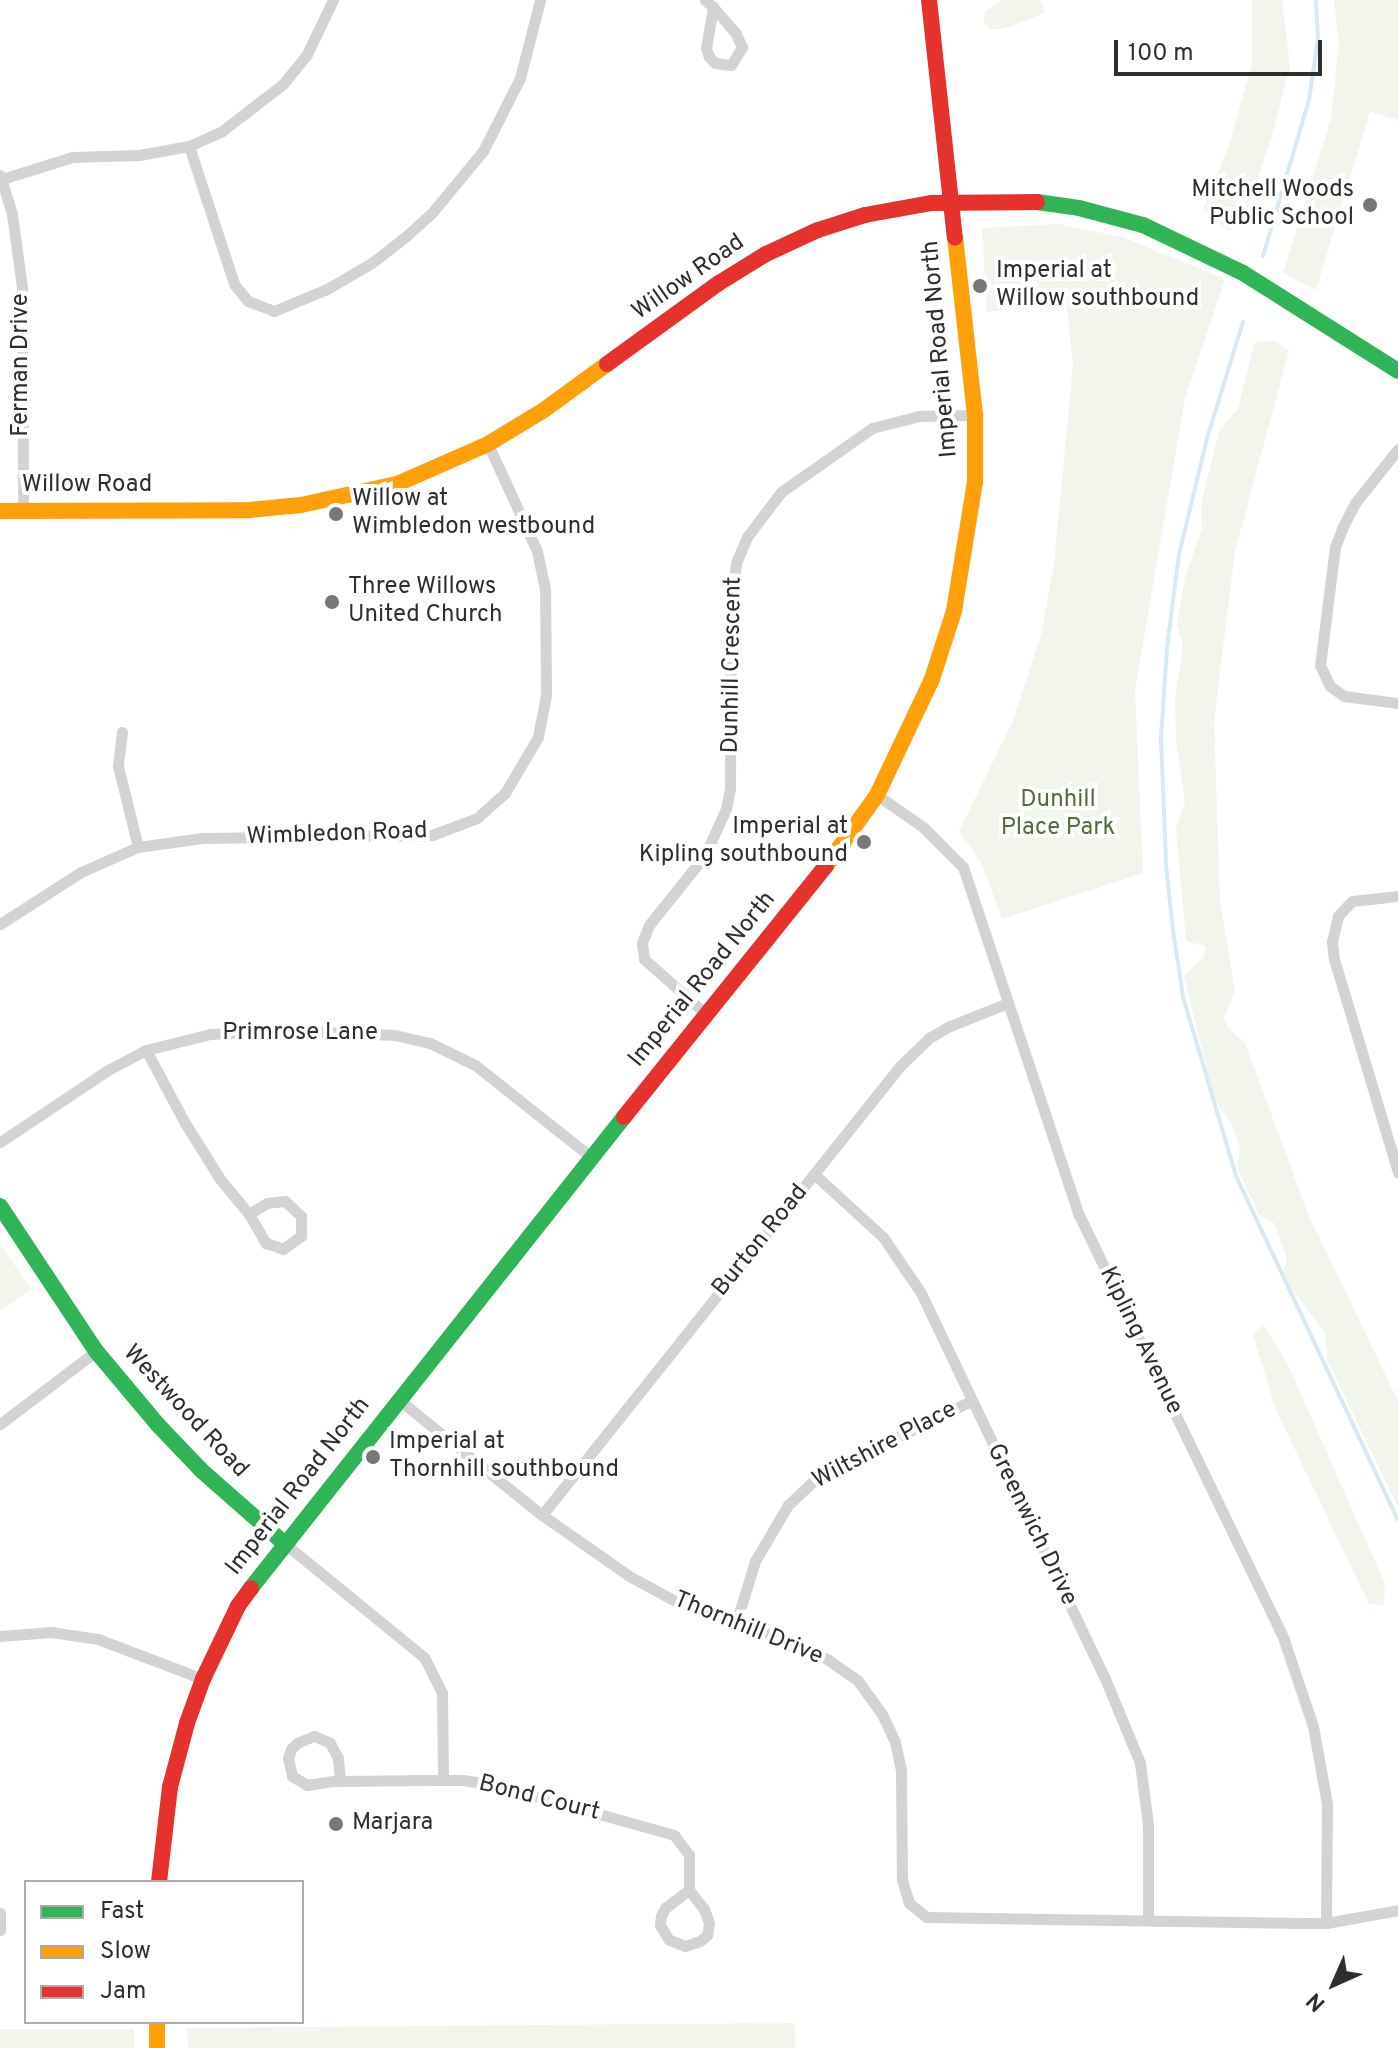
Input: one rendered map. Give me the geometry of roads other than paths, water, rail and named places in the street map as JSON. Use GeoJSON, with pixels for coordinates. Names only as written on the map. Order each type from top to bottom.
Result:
{"type":"FeatureCollection","features":[{"type":"Feature","properties":{"kind":"street"},"geometry":{"type":"LineString","coordinates":[[1,177],[72,157],[139,155],[189,146],[251,112],[283,84],[307,54],[333,0]]}},
{"type":"Feature","properties":{"kind":"street"},"geometry":{"type":"LineString","coordinates":[[189,146],[234,284],[248,301],[274,311],[327,289],[373,262],[404,238],[431,214],[483,151],[520,78],[540,0]]}},
{"type":"Feature","properties":{"kind":"street","name":"Imperial Road North"},"geometry":{"type":"LineString","coordinates":[[159,1880],[160,1844],[170,1787],[203,1679],[238,1606],[398,1399],[831,859],[877,795],[932,679],[954,611],[967,548],[975,482],[975,415],[929,0]]}},
{"type":"Feature","properties":{"kind":"street"},"geometry":{"type":"LineString","coordinates":[[709,4],[735,32],[742,47],[731,65],[715,63],[709,57],[706,48],[709,4]]}},
{"type":"Feature","properties":{"kind":"street","name":"Ferman Drive"},"geometry":{"type":"LineString","coordinates":[[1,177],[12,214],[22,287],[23,510]]}},
{"type":"Feature","properties":{"kind":"street","name":"Willow Road"},"geometry":{"type":"LineString","coordinates":[[0,511],[249,510],[301,505],[397,484],[488,444],[544,410],[719,283],[766,254],[818,230],[865,215],[951,202],[1029,201],[1079,208],[1143,225],[1243,273],[1398,371]]}},
{"type":"Feature","properties":{"kind":"street","name":"Dunhill Crescent"},"geometry":{"type":"LineString","coordinates":[[706,1014],[644,959],[642,943],[649,925],[705,855],[726,809],[730,788],[731,604],[736,563],[747,537],[781,492],[872,428],[919,416],[975,415]]}},
{"type":"Feature","properties":{"kind":"street","name":"Wimbledon Road"},"geometry":{"type":"LineString","coordinates":[[0,924],[81,872],[138,847],[202,838],[432,835],[477,818],[505,793],[526,764],[538,737],[546,695],[545,589],[537,551],[488,444]]}},
{"type":"Feature","properties":{"kind":"street"},"geometry":{"type":"LineString","coordinates":[[1398,449],[1355,503],[1335,547],[1320,665],[1330,686],[1344,696],[1398,703]]}},
{"type":"Feature","properties":{"kind":"street"},"geometry":{"type":"LineString","coordinates":[[122,732],[118,766],[138,847]]}},
{"type":"Feature","properties":{"kind":"street","name":"Kipling Avenue"},"geometry":{"type":"LineString","coordinates":[[877,795],[923,827],[963,867],[1079,1215],[1284,1640],[1313,1726],[1327,1804],[1326,1923]]}},
{"type":"Feature","properties":{"kind":"street"},"geometry":{"type":"LineString","coordinates":[[1398,896],[1352,901],[1338,916],[1332,941],[1338,973],[1398,1173]]}},
{"type":"Feature","properties":{"kind":"street","name":"Burton Road"},"geometry":{"type":"LineString","coordinates":[[542,1515],[914,1051],[950,1026],[1008,1003]]}},
{"type":"Feature","properties":{"kind":"street","name":"Primrose Lane"},"geometry":{"type":"LineString","coordinates":[[0,1142],[108,1070],[146,1050],[210,1034],[282,1030],[395,1035],[430,1043],[475,1065],[591,1157]]}},
{"type":"Feature","properties":{"kind":"street"},"geometry":{"type":"LineString","coordinates":[[146,1050],[220,1179],[249,1214],[266,1243],[283,1249],[301,1236],[301,1216],[285,1201],[267,1203],[249,1214]]}},
{"type":"Feature","properties":{"kind":"street","name":"Greenwich Drive"},"geometry":{"type":"LineString","coordinates":[[814,1174],[862,1216],[902,1261],[921,1293],[1104,1676],[1140,1763],[1148,1825],[1148,1918]]}},
{"type":"Feature","properties":{"kind":"street","name":"Westwood Road"},"geometry":{"type":"LineString","coordinates":[[0,1206],[96,1351],[159,1426],[202,1471],[284,1543],[424,1657],[442,1693],[443,1780]]}},
{"type":"Feature","properties":{"kind":"street"},"geometry":{"type":"LineString","coordinates":[[0,1424],[96,1351]]}},
{"type":"Feature","properties":{"kind":"street","name":"Thornhill Drive"},"geometry":{"type":"LineString","coordinates":[[398,1399],[591,1551],[667,1596],[737,1620],[827,1659],[858,1681],[882,1714],[895,1742],[901,1771],[902,1880],[909,1903],[926,1917],[1326,1923],[1398,1910]]}},
{"type":"Feature","properties":{"kind":"street","name":"Wiltshire Place"},"geometry":{"type":"LineString","coordinates":[[737,1620],[755,1561],[788,1505],[808,1486],[819,1476],[971,1401]]}},
{"type":"Feature","properties":{"kind":"street"},"geometry":{"type":"LineString","coordinates":[[0,1636],[51,1632],[98,1639],[203,1679]]}},
{"type":"Feature","properties":{"kind":"street","name":"Bond Court"},"geometry":{"type":"LineString","coordinates":[[340,1781],[338,1758],[330,1743],[314,1736],[291,1749],[289,1768],[298,1782],[315,1785],[340,1781],[443,1780],[496,1785],[674,1835],[689,1855],[689,1890],[704,1909],[709,1923],[707,1935],[685,1946],[669,1940],[660,1925],[665,1908],[689,1890]]}},
{"type":"Feature","properties":{"kind":"street"},"geometry":{"type":"LineString","coordinates":[[0,1913],[0,1930]]}},
{"type":"Feature","properties":{"kind":"street"},"geometry":{"type":"LineString","coordinates":[[157,2024],[157,2048]]}},
{"type":"Feature","properties":{"kind":"waterway"},"geometry":{"type":"LineString","coordinates":[[1263,256],[1309,100],[1318,39],[1316,0]]}},
{"type":"Feature","properties":{"kind":"waterway"},"geometry":{"type":"LineString","coordinates":[[1243,322],[1208,435],[1179,554],[1167,648],[1161,738],[1166,865],[1173,930],[1183,997],[1236,1176],[1398,1520]]}},
{"type":"Feature","properties":{"kind":"place","name":"Mitchell Woods Public School"},"geometry":{"type":"Point","coordinates":[1370,205]}},
{"type":"Feature","properties":{"kind":"place","name":"Imperial at Willow southbound"},"geometry":{"type":"Point","coordinates":[980,286]}},
{"type":"Feature","properties":{"kind":"place","name":"Willow at Wimbledon westbound"},"geometry":{"type":"Point","coordinates":[336,514]}},
{"type":"Feature","properties":{"kind":"place","name":"Three Willows United Church"},"geometry":{"type":"Point","coordinates":[332,602]}},
{"type":"Feature","properties":{"kind":"place","name":"Imperial at Kipling southbound"},"geometry":{"type":"Point","coordinates":[864,842]}},
{"type":"Feature","properties":{"kind":"place","name":"Imperial at Thornhill southbound"},"geometry":{"type":"Point","coordinates":[373,1457]}},
{"type":"Feature","properties":{"kind":"place","name":"Marjara"},"geometry":{"type":"Point","coordinates":[336,1824]}},
{"type":"Feature","properties":{"kind":"park label","name":"Dunhill Place Park"},"geometry":{"type":"Point","coordinates":[1058,815]}}]}
